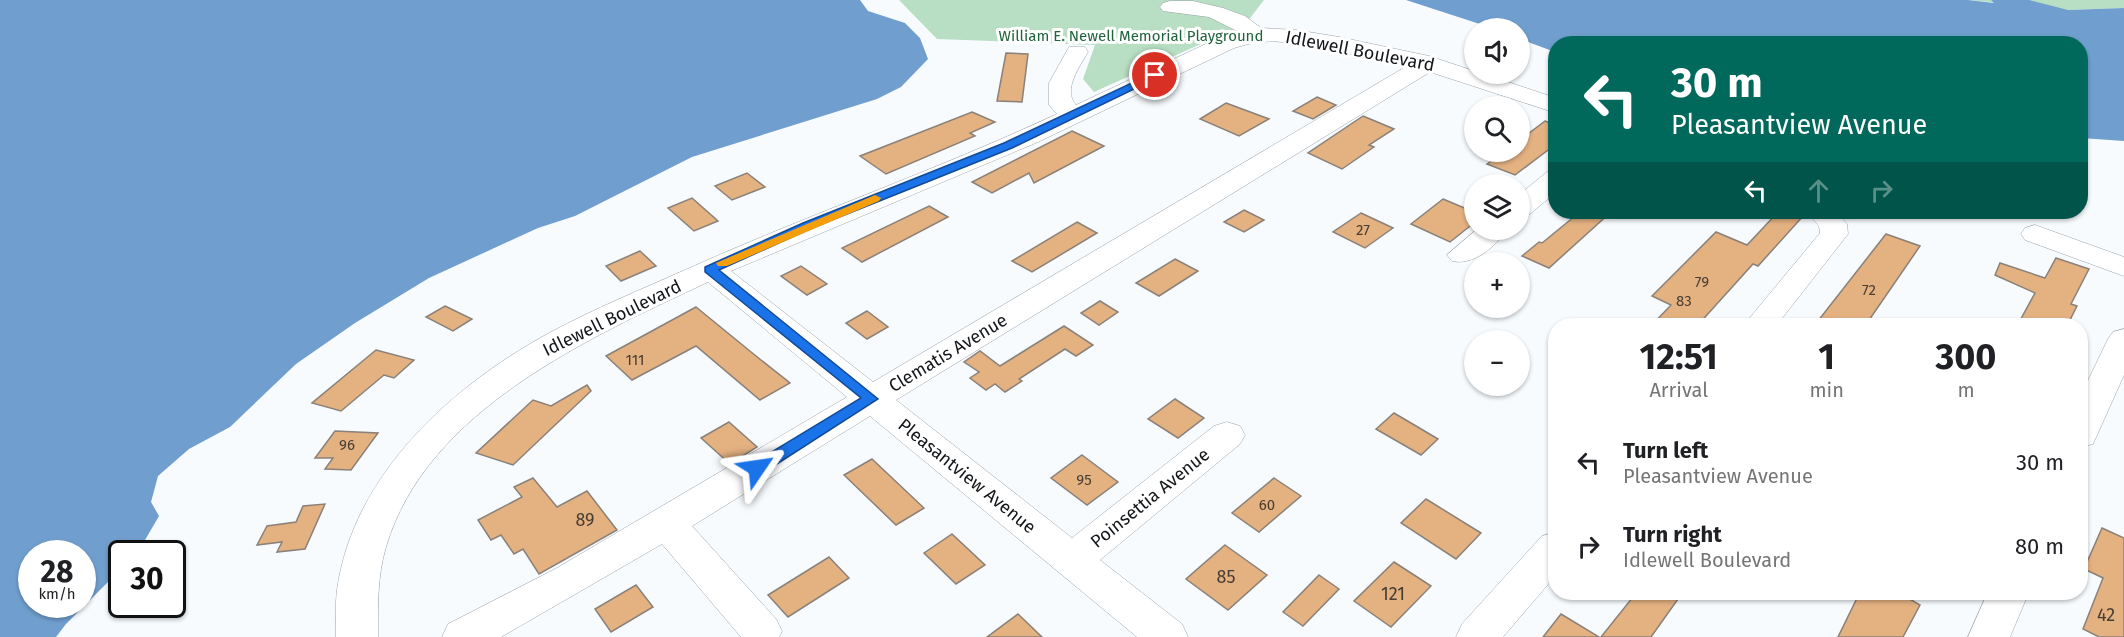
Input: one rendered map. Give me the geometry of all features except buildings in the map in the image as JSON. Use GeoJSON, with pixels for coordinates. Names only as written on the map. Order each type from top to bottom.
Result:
{"type":"FeatureCollection","features":[{"type":"Feature","properties":{"kind":"street"},"geometry":{"type":"LineString","coordinates":[[1170,7],[1206,8],[1244,26],[1255,35]]}},
{"type":"Feature","properties":{"kind":"street","name":"Idlewell Boulevard"},"geometry":{"type":"LineString","coordinates":[[357,637],[358,581],[375,524],[409,467],[449,420],[486,390],[549,347],[807,225],[1008,146],[1235,40],[1255,35],[1300,37],[1430,63],[1480,78],[1548,103]]}},
{"type":"Feature","properties":{"kind":"street"},"geometry":{"type":"LineString","coordinates":[[1072,115],[1061,105],[1059,89],[1060,80],[1077,52]]}},
{"type":"Feature","properties":{"kind":"street","name":"Clematis Avenue"},"geometry":{"type":"LineString","coordinates":[[463,637],[570,579],[666,523],[1430,63]]}},
{"type":"Feature","properties":{"kind":"street"},"geometry":{"type":"LineString","coordinates":[[1530,200],[1548,185]]}},
{"type":"Feature","properties":{"kind":"street"},"geometry":{"type":"LineString","coordinates":[[1766,318],[1831,239],[1834,229],[1828,219]]}},
{"type":"Feature","properties":{"kind":"street"},"geometry":{"type":"LineString","coordinates":[[2035,234],[2124,267]]}},
{"type":"Feature","properties":{"kind":"street"},"geometry":{"type":"LineString","coordinates":[[1462,255],[1481,240]]}},
{"type":"Feature","properties":{"kind":"street","name":"Pleasantview Avenue"},"geometry":{"type":"LineString","coordinates":[[710,269],[1167,637]]}},
{"type":"Feature","properties":{"kind":"street"},"geometry":{"type":"LineString","coordinates":[[2088,418],[2124,339]]}},
{"type":"Feature","properties":{"kind":"street","name":"Poinsettia Avenue"},"geometry":{"type":"LineString","coordinates":[[1072,560],[1227,435]]}},
{"type":"Feature","properties":{"kind":"street"},"geometry":{"type":"LineString","coordinates":[[666,523],[761,631]]}},
{"type":"Feature","properties":{"kind":"street"},"geometry":{"type":"LineString","coordinates":[[1477,637],[1548,556]]}},
{"type":"Feature","properties":{"kind":"street"},"geometry":{"type":"LineString","coordinates":[[1989,637],[2005,600]]}},
{"type":"Feature","properties":{"kind":"green space","name":"William E. Newell Memorial Playground"},"geometry":{"type":"Polygon","coordinates":[[[899,0],[1264,0],[1247,22],[1253,25],[1203,43],[1094,92],[1083,79],[1095,45],[937,39],[899,0]]]}},
{"type":"Feature","properties":{"kind":"green space"},"geometry":{"type":"Polygon","coordinates":[[[1968,0],[2124,0],[2124,8],[2068,10],[1968,0]]]}},
{"type":"Feature","properties":{"kind":"water"},"geometry":{"type":"Polygon","coordinates":[[[0,0],[860,0],[868,11],[905,23],[920,38],[928,59],[901,87],[877,99],[692,157],[575,216],[538,228],[429,278],[355,323],[296,364],[230,427],[189,449],[158,476],[151,502],[159,516],[145,540],[108,540],[108,582],[96,594],[96,540],[18,540],[18,618],[72,618],[56,637],[0,637],[0,0]]]}},
{"type":"Feature","properties":{"kind":"water"},"geometry":{"type":"Polygon","coordinates":[[[1406,0],[1968,0],[1994,3],[1991,0],[2029,0],[2068,10],[2124,8],[2124,141],[2088,138],[2088,36],[1548,36],[1548,49],[1530,43],[1530,18],[1464,19],[1406,0]]]}},
{"type":"Feature","properties":{"kind":"slow traffic"},"geometry":{"type":"LineString","coordinates":[[723,263],[807,225],[875,198]]}},
{"type":"Feature","properties":{"kind":"route"},"geometry":{"type":"LineString","coordinates":[[757,468],[871,399],[710,269],[807,225],[1008,146],[1155,75]]}}]}
